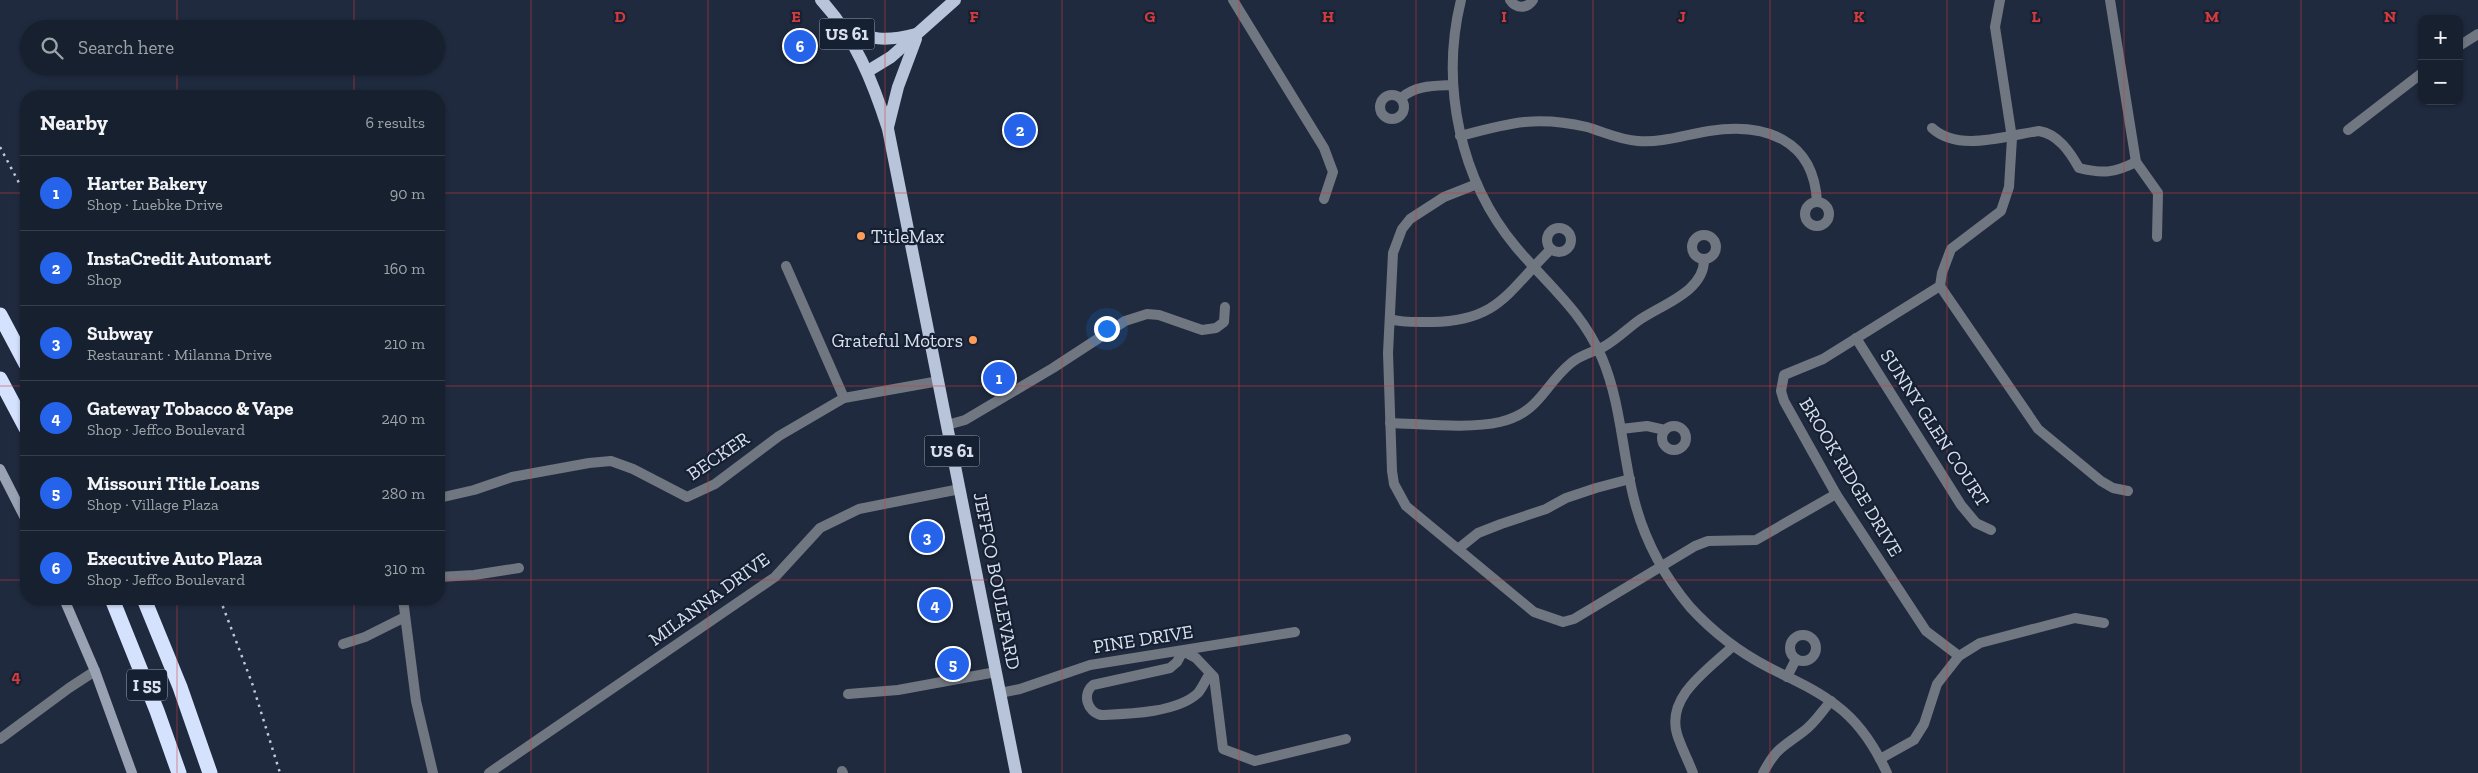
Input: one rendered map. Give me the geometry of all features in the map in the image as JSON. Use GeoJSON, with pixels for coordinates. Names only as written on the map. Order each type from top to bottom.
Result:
{"type":"FeatureCollection","features":[{"type":"Feature","properties":{"kind":"highway"},"geometry":{"type":"LineString","coordinates":[[0,315],[20,353]]}},
{"type":"Feature","properties":{"kind":"highway"},"geometry":{"type":"LineString","coordinates":[[0,379],[20,417]]}},
{"type":"Feature","properties":{"kind":"highway","name":"I 55"},"geometry":{"type":"LineString","coordinates":[[114,605],[157,711],[179,773]]}},
{"type":"Feature","properties":{"kind":"highway","name":"I 55"},"geometry":{"type":"LineString","coordinates":[[146,605],[180,686],[210,773]]}},
{"type":"Feature","properties":{"kind":"main road","name":"JEFFCO BOULEVARD"},"geometry":{"type":"LineString","coordinates":[[821,0],[842,27],[868,71],[888,129],[1016,773]]}},
{"type":"Feature","properties":{"kind":"main road"},"geometry":{"type":"LineString","coordinates":[[868,71],[891,57],[955,0]]}},
{"type":"Feature","properties":{"kind":"main road"},"geometry":{"type":"LineString","coordinates":[[842,27],[866,37],[884,40],[918,34]]}},
{"type":"Feature","properties":{"kind":"main road"},"geometry":{"type":"LineString","coordinates":[[888,129],[898,87],[918,34]]}},
{"type":"Feature","properties":{"kind":"street"},"geometry":{"type":"LineString","coordinates":[[1233,0],[1324,148],[1333,172],[1324,199]]}},
{"type":"Feature","properties":{"kind":"street"},"geometry":{"type":"LineString","coordinates":[[1461,0],[1454,43],[1453,85],[1460,136],[1477,184],[1498,223],[1533,266],[1572,308],[1598,350],[1614,393],[1630,479],[1644,530],[1662,567],[1690,606],[1734,646],[1831,701],[1861,729],[1887,773]]}},
{"type":"Feature","properties":{"kind":"street"},"geometry":{"type":"LineString","coordinates":[[1510,0],[1515,6],[1522,7],[1528,6],[1533,0]]}},
{"type":"Feature","properties":{"kind":"street"},"geometry":{"type":"LineString","coordinates":[[2000,0],[1995,28],[2012,136],[2009,187],[2001,211],[1951,249],[1942,273],[1940,286],[2038,429],[2101,481],[2113,488],[2128,491]]}},
{"type":"Feature","properties":{"kind":"street"},"geometry":{"type":"LineString","coordinates":[[2110,0],[2136,162],[2158,193],[2157,237]]}},
{"type":"Feature","properties":{"kind":"street"},"geometry":{"type":"LineString","coordinates":[[2463,43],[2478,34]]}},
{"type":"Feature","properties":{"kind":"street"},"geometry":{"type":"LineString","coordinates":[[2348,130],[2418,76]]}},
{"type":"Feature","properties":{"kind":"street"},"geometry":{"type":"LineString","coordinates":[[1401,98],[1413,89],[1453,85]]}},
{"type":"Feature","properties":{"kind":"street"},"geometry":{"type":"LineString","coordinates":[[1460,136],[1528,120],[1586,127],[1636,141],[1660,142],[1710,131],[1747,129],[1765,132],[1786,141],[1804,157],[1812,172],[1817,202]]}},
{"type":"Feature","properties":{"kind":"street"},"geometry":{"type":"LineString","coordinates":[[1932,128],[1938,134],[1967,141],[2039,131],[2050,133],[2070,152],[2079,168],[2092,171],[2117,171],[2136,162]]}},
{"type":"Feature","properties":{"kind":"street"},"geometry":{"type":"LineString","coordinates":[[1477,184],[1444,197],[1410,219],[1402,230],[1393,253],[1388,353],[1390,423],[1394,484],[1406,506],[1534,612],[1563,622],[1574,619],[1695,546],[1708,541],[1756,540],[1836,494]]}},
{"type":"Feature","properties":{"kind":"street"},"geometry":{"type":"LineString","coordinates":[[1390,319],[1446,322],[1475,317],[1498,303],[1516,288],[1533,266],[1550,249]]}},
{"type":"Feature","properties":{"kind":"street"},"geometry":{"type":"LineString","coordinates":[[1390,423],[1476,424],[1500,422],[1530,410],[1544,396],[1554,379],[1573,361],[1598,350],[1640,320],[1685,293],[1698,280],[1702,272],[1704,259]]}},
{"type":"Feature","properties":{"kind":"street"},"geometry":{"type":"LineString","coordinates":[[786,266],[844,398]]}},
{"type":"Feature","properties":{"kind":"street","name":"BROOK RIDGE DRIVE"},"geometry":{"type":"LineString","coordinates":[[1940,286],[1823,359],[1784,375],[1781,391],[1784,401],[1836,494],[1926,631],[1959,656]]}},
{"type":"Feature","properties":{"kind":"street"},"geometry":{"type":"LineString","coordinates":[[947,425],[965,420],[1053,368],[1125,321],[1148,314],[1159,315],[1202,330],[1216,328],[1224,322],[1226,307]]}},
{"type":"Feature","properties":{"kind":"street","name":"SUNNY GLEN COURT"},"geometry":{"type":"LineString","coordinates":[[1856,338],[1962,505],[1976,523],[1991,530]]}},
{"type":"Feature","properties":{"kind":"street","name":"BECKER"},"geometry":{"type":"LineString","coordinates":[[445,497],[474,490],[512,477],[589,463],[611,462],[633,469],[688,497],[715,484],[779,436],[844,398],[939,381]]}},
{"type":"Feature","properties":{"kind":"street"},"geometry":{"type":"LineString","coordinates":[[1621,429],[1647,426],[1665,430]]}},
{"type":"Feature","properties":{"kind":"street"},"geometry":{"type":"LineString","coordinates":[[0,469],[20,508]]}},
{"type":"Feature","properties":{"kind":"street"},"geometry":{"type":"LineString","coordinates":[[1458,549],[1478,533],[1546,509],[1581,493],[1630,479]]}},
{"type":"Feature","properties":{"kind":"street","name":"MILANNA DRIVE"},"geometry":{"type":"LineString","coordinates":[[489,773],[775,577],[820,528],[859,508],[960,488]]}},
{"type":"Feature","properties":{"kind":"street"},"geometry":{"type":"LineString","coordinates":[[445,576],[474,575],[519,568]]}},
{"type":"Feature","properties":{"kind":"street"},"geometry":{"type":"LineString","coordinates":[[67,605],[95,671],[132,773]]}},
{"type":"Feature","properties":{"kind":"street"},"geometry":{"type":"LineString","coordinates":[[404,605],[416,701],[433,773]]}},
{"type":"Feature","properties":{"kind":"street"},"geometry":{"type":"LineString","coordinates":[[343,644],[365,637],[406,617]]}},
{"type":"Feature","properties":{"kind":"street"},"geometry":{"type":"LineString","coordinates":[[1880,759],[1914,740],[1924,724],[1937,684],[1959,656],[1980,644],[2075,618],[2104,623]]}},
{"type":"Feature","properties":{"kind":"street","name":"PINE DRIVE"},"geometry":{"type":"LineString","coordinates":[[1000,693],[1020,689],[1090,665],[1295,632]]}},
{"type":"Feature","properties":{"kind":"street"},"geometry":{"type":"LineString","coordinates":[[1694,773],[1676,733],[1676,714],[1680,698],[1734,646]]}},
{"type":"Feature","properties":{"kind":"street"},"geometry":{"type":"LineString","coordinates":[[1210,673],[1200,691],[1192,697],[1164,708],[1100,715],[1096,714],[1089,707],[1087,693],[1092,685],[1170,668],[1177,662],[1183,650],[1196,658],[1210,673],[1214,678],[1223,749],[1255,761],[1346,739]]}},
{"type":"Feature","properties":{"kind":"street"},"geometry":{"type":"LineString","coordinates":[[1788,677],[1796,659]]}},
{"type":"Feature","properties":{"kind":"street"},"geometry":{"type":"LineString","coordinates":[[0,739],[95,671]]}},
{"type":"Feature","properties":{"kind":"street"},"geometry":{"type":"LineString","coordinates":[[848,694],[898,690],[996,672]]}},
{"type":"Feature","properties":{"kind":"street"},"geometry":{"type":"LineString","coordinates":[[1762,773],[1773,755],[1783,744],[1815,721],[1831,701]]}},
{"type":"Feature","properties":{"kind":"railway"},"geometry":{"type":"LineString","coordinates":[[0,147],[20,185]]}},
{"type":"Feature","properties":{"kind":"railway"},"geometry":{"type":"LineString","coordinates":[[222,605],[252,683],[280,773]]}},
{"type":"Feature","properties":{"kind":"place","name":"Executive Auto Plaza"},"geometry":{"type":"Point","coordinates":[800,46]}},
{"type":"Feature","properties":{"kind":"place","name":"InstaCredit Automart"},"geometry":{"type":"Point","coordinates":[1020,130]}},
{"type":"Feature","properties":{"kind":"place","name":"TitleMax"},"geometry":{"type":"Point","coordinates":[861,236]}},
{"type":"Feature","properties":{"kind":"place","name":"Grateful Motors"},"geometry":{"type":"Point","coordinates":[973,340]}},
{"type":"Feature","properties":{"kind":"place","name":"Harter Bakery"},"geometry":{"type":"Point","coordinates":[999,378]}},
{"type":"Feature","properties":{"kind":"place","name":"Subway"},"geometry":{"type":"Point","coordinates":[927,537]}},
{"type":"Feature","properties":{"kind":"place","name":"Gateway Tobacco & Vape"},"geometry":{"type":"Point","coordinates":[935,605]}},
{"type":"Feature","properties":{"kind":"place","name":"Missouri Title Loans"},"geometry":{"type":"Point","coordinates":[953,664]}}]}
